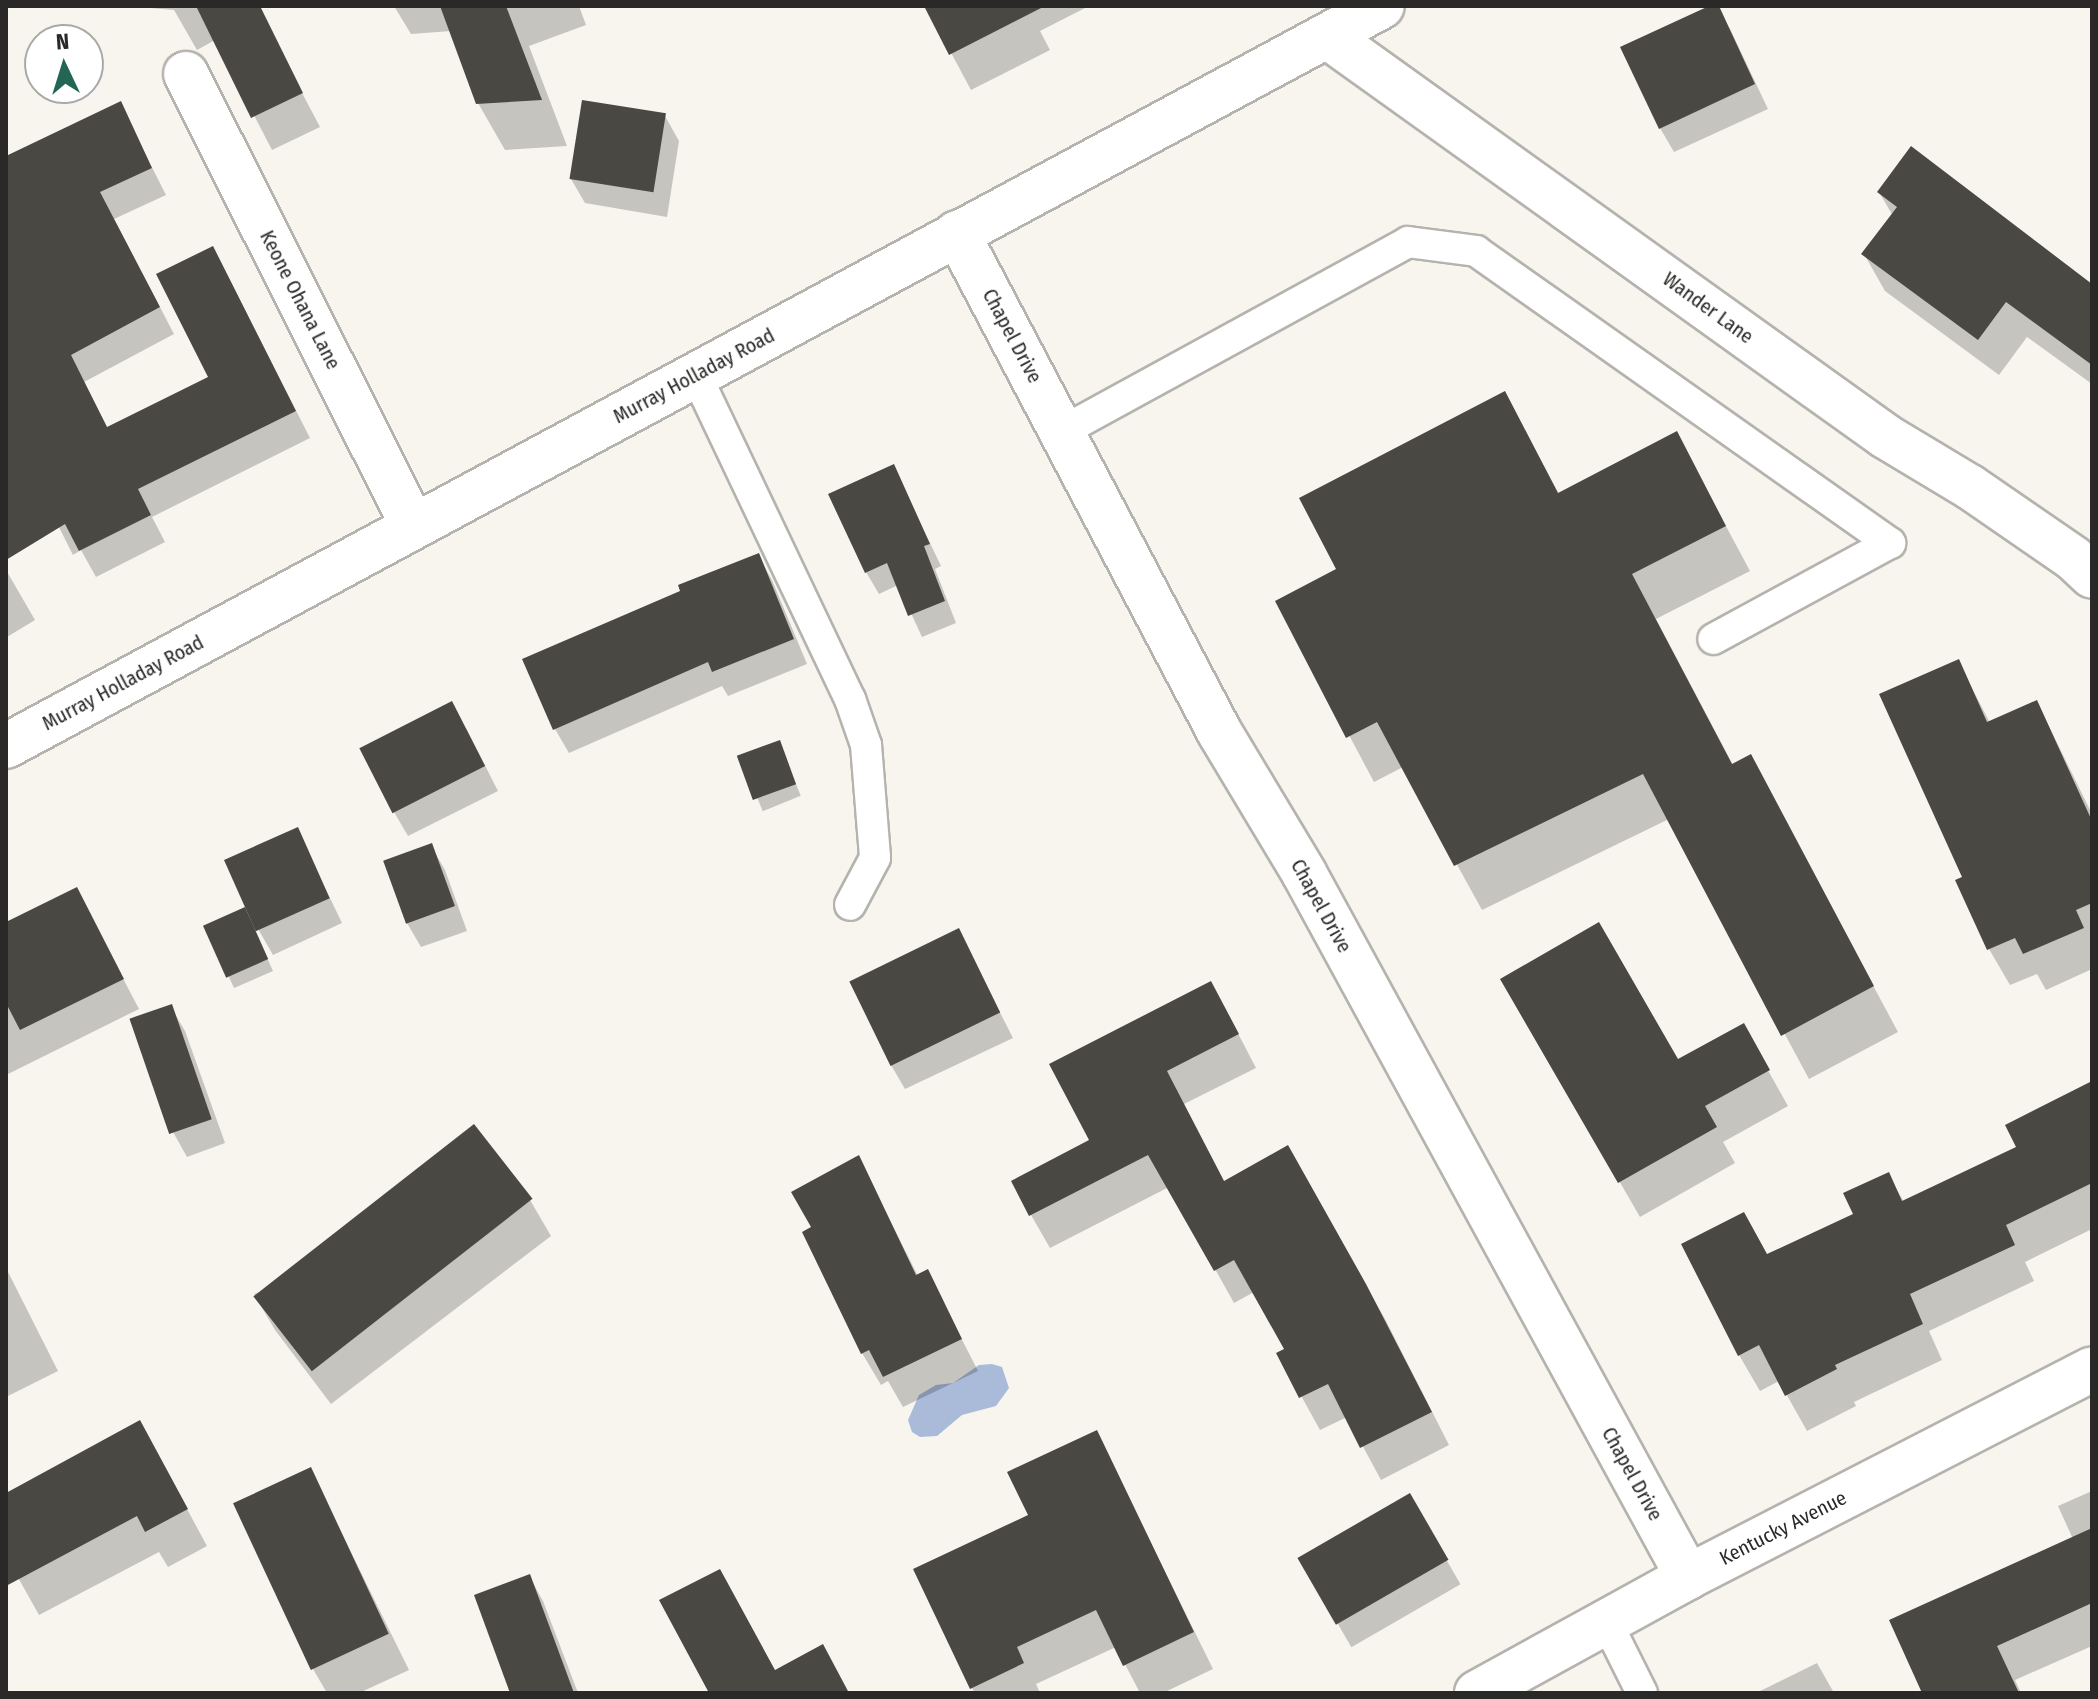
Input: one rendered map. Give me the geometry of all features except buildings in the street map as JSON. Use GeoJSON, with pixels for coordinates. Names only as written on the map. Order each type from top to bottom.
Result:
{"type":"FeatureCollection","features":[{"type":"Feature","properties":{"kind":"street","name":"Murray Holladay Road"},"geometry":{"type":"LineString","coordinates":[[6,746],[1382,6]]}},
{"type":"Feature","properties":{"kind":"street","name":"Wander Lane"},"geometry":{"type":"LineString","coordinates":[[1327,36],[1885,436],[1970,487],[2073,558],[2092,576]]}},
{"type":"Feature","properties":{"kind":"street","name":"Keone Ohana Lane"},"geometry":{"type":"LineString","coordinates":[[186,74],[413,526]]}},
{"type":"Feature","properties":{"kind":"street","name":"Chapel Drive"},"geometry":{"type":"LineString","coordinates":[[957,233],[1220,733],[1304,873],[1688,1577]]}},
{"type":"Feature","properties":{"kind":"street","name":"Kentucky Avenue"},"geometry":{"type":"LineString","coordinates":[[1477,1693],[1688,1577],[2092,1369]]}},
{"type":"Feature","properties":{"kind":"lane"},"geometry":{"type":"LineString","coordinates":[[1063,431],[1408,242],[1476,251],[1890,543],[1713,639]]}},
{"type":"Feature","properties":{"kind":"lane"},"geometry":{"type":"LineString","coordinates":[[696,375],[850,699],[866,745],[875,858],[850,905]]}},
{"type":"Feature","properties":{"kind":"lane"},"geometry":{"type":"LineString","coordinates":[[1606,1621],[1642,1693]]}},
{"type":"Feature","properties":{"kind":"water"},"geometry":{"type":"Polygon","coordinates":[[[979,1365],[1002,1367],[1009,1388],[996,1406],[962,1415],[937,1436],[920,1437],[912,1432],[908,1420],[919,1395],[936,1385],[953,1383],[979,1365]]]}}]}
